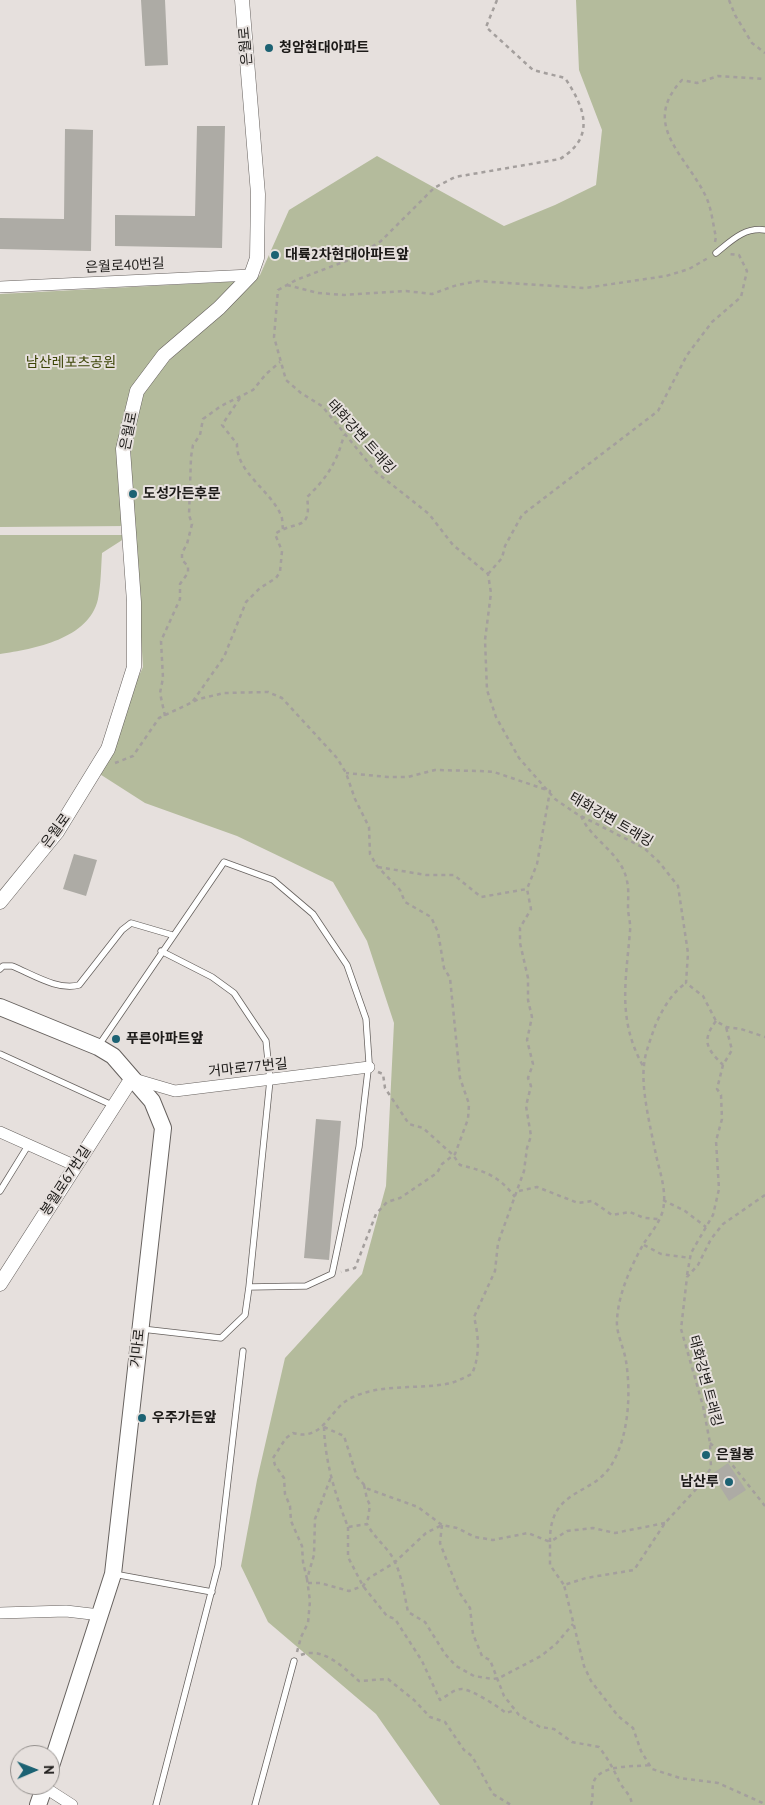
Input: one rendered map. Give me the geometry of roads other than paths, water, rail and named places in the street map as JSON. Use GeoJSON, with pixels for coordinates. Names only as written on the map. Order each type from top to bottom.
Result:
{"type":"FeatureCollection","features":[{"type":"Feature","properties":{"kind":"main road","name":"거마로"},"geometry":{"type":"LineString","coordinates":[[0,1007],[98,1047],[113,1056],[152,1101],[163,1128],[114,1574],[58,1745]]}},
{"type":"Feature","properties":{"kind":"street","name":"은월로"},"geometry":{"type":"LineString","coordinates":[[2,895],[57,832],[108,749],[134,667],[134,602],[124,449],[137,391],[164,355],[219,308],[250,275],[257,258],[258,194],[242,0]]}},
{"type":"Feature","properties":{"kind":"street","name":"은월로40번길"},"geometry":{"type":"LineString","coordinates":[[0,287],[250,275]]}},
{"type":"Feature","properties":{"kind":"street","name":"거마로77번길"},"geometry":{"type":"LineString","coordinates":[[132,1078],[175,1091],[369,1067]]}},
{"type":"Feature","properties":{"kind":"street","name":"봉월로67번길"},"geometry":{"type":"LineString","coordinates":[[0,1284],[132,1078]]}},
{"type":"Feature","properties":{"kind":"street"},"geometry":{"type":"LineString","coordinates":[[0,1132],[76,1166]]}},
{"type":"Feature","properties":{"kind":"street"},"geometry":{"type":"LineString","coordinates":[[0,1613],[66,1611],[100,1615]]}},
{"type":"Feature","properties":{"kind":"street"},"geometry":{"type":"LineString","coordinates":[[57,1795],[72,1805]]}},
{"type":"Feature","properties":{"kind":"lane"},"geometry":{"type":"LineString","coordinates":[[716,254],[738,235],[754,228],[765,230]]}},
{"type":"Feature","properties":{"kind":"lane"},"geometry":{"type":"LineString","coordinates":[[98,1047],[161,951],[224,862],[273,880],[313,914],[347,965],[366,1018],[369,1067],[359,1147],[332,1274],[306,1286],[249,1287]]}},
{"type":"Feature","properties":{"kind":"lane"},"geometry":{"type":"LineString","coordinates":[[0,969],[3,966],[12,966],[64,987],[73,987],[79,985],[122,930],[131,924],[172,936]]}},
{"type":"Feature","properties":{"kind":"lane"},"geometry":{"type":"LineString","coordinates":[[140,1329],[221,1338],[245,1315],[270,1080],[266,1041],[234,993],[212,977],[161,951]]}},
{"type":"Feature","properties":{"kind":"lane"},"geometry":{"type":"LineString","coordinates":[[0,1054],[114,1106]]}},
{"type":"Feature","properties":{"kind":"lane"},"geometry":{"type":"LineString","coordinates":[[0,1191],[29,1144]]}},
{"type":"Feature","properties":{"kind":"lane"},"geometry":{"type":"LineString","coordinates":[[156,1805],[218,1566],[243,1351]]}},
{"type":"Feature","properties":{"kind":"lane"},"geometry":{"type":"LineString","coordinates":[[114,1574],[212,1592]]}},
{"type":"Feature","properties":{"kind":"lane"},"geometry":{"type":"LineString","coordinates":[[255,1805],[294,1661]]}},
{"type":"Feature","properties":{"kind":"place","name":"청암현대아파트"},"geometry":{"type":"Point","coordinates":[269,48]}},
{"type":"Feature","properties":{"kind":"place","name":"대륙2차현대아파트앞"},"geometry":{"type":"Point","coordinates":[275,255]}},
{"type":"Feature","properties":{"kind":"place","name":"도성가든후문"},"geometry":{"type":"Point","coordinates":[133,494]}},
{"type":"Feature","properties":{"kind":"place","name":"푸른아파트앞"},"geometry":{"type":"Point","coordinates":[116,1039]}},
{"type":"Feature","properties":{"kind":"place","name":"우주가든앞"},"geometry":{"type":"Point","coordinates":[142,1418]}},
{"type":"Feature","properties":{"kind":"place","name":"은월봉"},"geometry":{"type":"Point","coordinates":[706,1455]}},
{"type":"Feature","properties":{"kind":"place","name":"남산루"},"geometry":{"type":"Point","coordinates":[729,1482]}},
{"type":"Feature","properties":{"kind":"park label","name":"남산레포츠공원"},"geometry":{"type":"Point","coordinates":[71,363]}}]}
